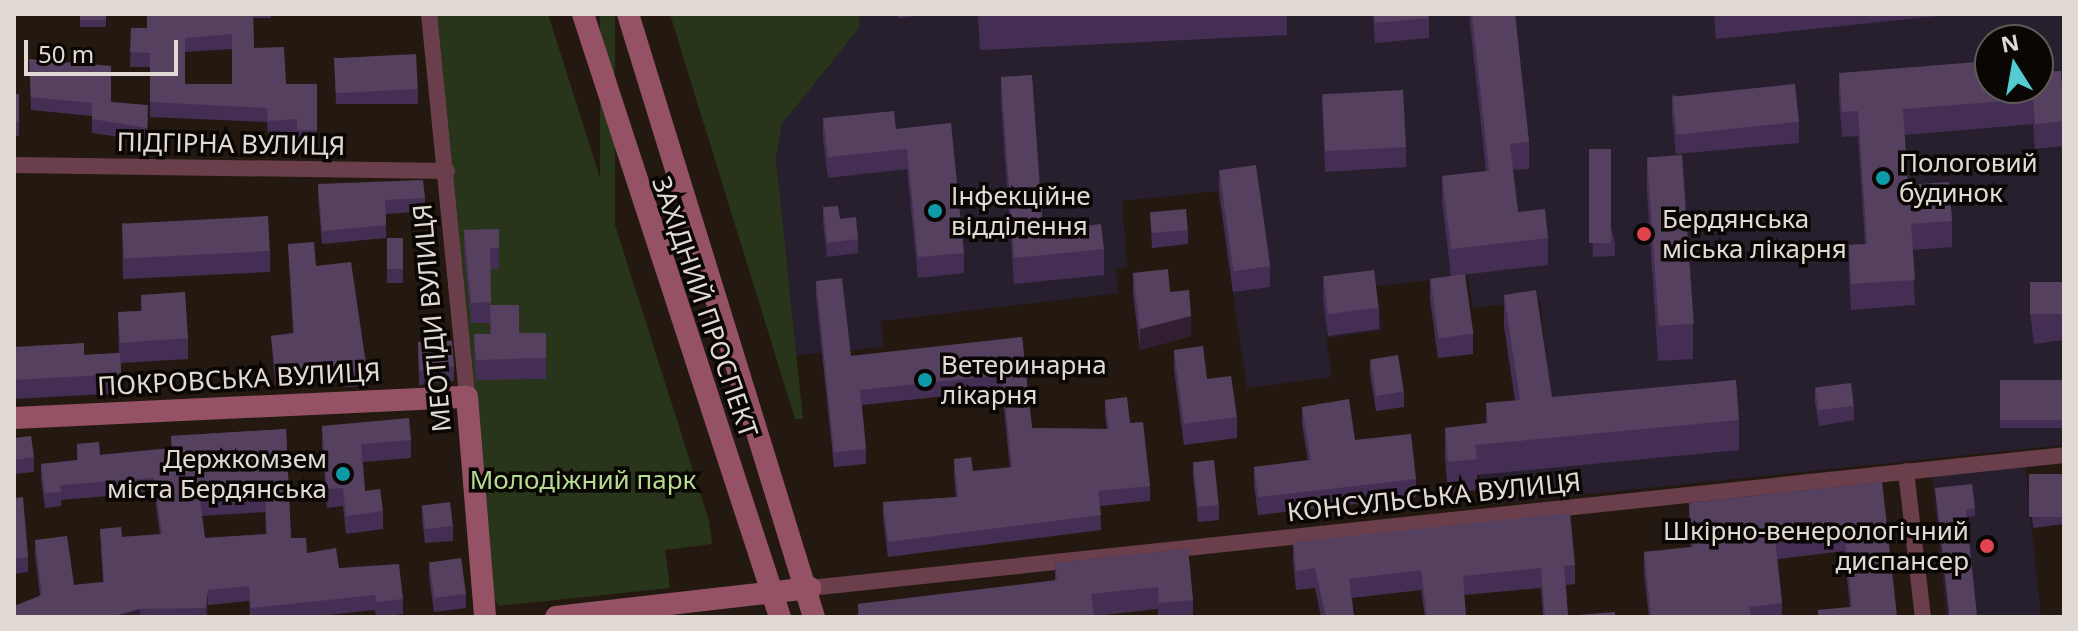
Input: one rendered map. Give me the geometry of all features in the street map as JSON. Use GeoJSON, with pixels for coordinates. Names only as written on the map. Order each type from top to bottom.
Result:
{"type":"FeatureCollection","features":[{"type":"Feature","properties":{"kind":"main road","name":"ЗАХІДНИЙ ПРОСПЕКТ"},"geometry":{"type":"LineString","coordinates":[[583,14],[780,617]]}},
{"type":"Feature","properties":{"kind":"main road","name":"ЗАХІДНИЙ ПРОСПЕКТ"},"geometry":{"type":"LineString","coordinates":[[628,14],[810,588],[814,617]]}},
{"type":"Feature","properties":{"kind":"main road","name":"ПОКРОВСЬКА ВУЛИЦЯ"},"geometry":{"type":"LineString","coordinates":[[14,418],[467,397]]}},
{"type":"Feature","properties":{"kind":"main road","name":"МЕОТІДИ ВУЛИЦЯ"},"geometry":{"type":"LineString","coordinates":[[467,397],[485,617]]}},
{"type":"Feature","properties":{"kind":"main road"},"geometry":{"type":"LineString","coordinates":[[556,617],[810,588]]}},
{"type":"Feature","properties":{"kind":"street","name":"МЕОТІДИ ВУЛИЦЯ"},"geometry":{"type":"LineString","coordinates":[[429,14],[447,171],[467,397]]}},
{"type":"Feature","properties":{"kind":"street","name":"ПІДГІРНА ВУЛИЦЯ"},"geometry":{"type":"LineString","coordinates":[[14,165],[447,171]]}},
{"type":"Feature","properties":{"kind":"street","name":"КОНСУЛЬСЬКА ВУЛИЦЯ"},"geometry":{"type":"LineString","coordinates":[[810,588],[2064,455]]}},
{"type":"Feature","properties":{"kind":"street"},"geometry":{"type":"LineString","coordinates":[[1906,471],[1923,617]]}},
{"type":"Feature","properties":{"kind":"shaded area","name":"Бердянська міська лікарня"},"geometry":{"type":"Polygon","coordinates":[[[859,14],[2064,14],[2064,445],[1482,505],[1475,429],[1553,421],[1540,300],[1473,308],[1468,276],[1376,286],[1382,330],[1326,338],[1332,377],[1247,388],[1218,191],[1122,201],[1127,267],[1116,269],[1118,293],[881,321],[883,347],[796,355],[776,159],[782,124],[860,27],[859,14]]]}},
{"type":"Feature","properties":{"kind":"shaded area","name":"Шкірно-венерологічний диспансер"},"geometry":{"type":"Polygon","coordinates":[[[2025,464],[2041,617],[1947,617],[1932,474],[2025,464]]]}},
{"type":"Feature","properties":{"kind":"green space","name":"Молодіжний парк"},"geometry":{"type":"Polygon","coordinates":[[[429,14],[548,14],[709,521],[712,544],[665,550],[670,588],[499,606],[485,587],[429,14]]]}},
{"type":"Feature","properties":{"kind":"green space"},"geometry":{"type":"Polygon","coordinates":[[[600,14],[615,14],[615,562],[600,562],[600,14]]]}},
{"type":"Feature","properties":{"kind":"green space"},"geometry":{"type":"Polygon","coordinates":[[[670,14],[859,14],[860,27],[782,124],[776,159],[803,419],[795,419],[670,14]]]}},
{"type":"Feature","properties":{"kind":"building"},"geometry":{"type":"Polygon","coordinates":[[[80,14],[106,14],[106,20],[80,20],[80,14]]]}},
{"type":"Feature","properties":{"kind":"building"},"geometry":{"type":"Polygon","coordinates":[[[147,14],[253,14],[254,48],[284,47],[286,84],[317,84],[317,130],[297,130],[297,119],[268,121],[267,108],[150,102],[150,53],[130,52],[131,28],[147,28],[147,14]],[[232,34],[185,38],[185,84],[232,84],[232,34]]]}},
{"type":"Feature","properties":{"kind":"building"},"geometry":{"type":"Polygon","coordinates":[[[1374,14],[1429,14],[1429,18],[1375,23],[1374,14]]]}},
{"type":"Feature","properties":{"kind":"building"},"geometry":{"type":"Polygon","coordinates":[[[1472,14],[1515,14],[1529,142],[1510,144],[1518,212],[1545,209],[1548,238],[1451,249],[1442,176],[1489,171],[1472,14]]]}},
{"type":"Feature","properties":{"kind":"building"},"geometry":{"type":"Polygon","coordinates":[[[416,54],[418,89],[336,93],[334,58],[416,54]]]}},
{"type":"Feature","properties":{"kind":"building"},"geometry":{"type":"Polygon","coordinates":[[[29,59],[111,66],[111,102],[148,105],[147,128],[92,119],[92,103],[31,97],[29,59]]]}},
{"type":"Feature","properties":{"kind":"building"},"geometry":{"type":"Polygon","coordinates":[[[1974,62],[1974,104],[1903,109],[1908,185],[1949,182],[1952,221],[1911,224],[1915,280],[1851,284],[1849,245],[1867,244],[1858,111],[1842,112],[1839,73],[1974,62]]]}},
{"type":"Feature","properties":{"kind":"building"},"geometry":{"type":"Polygon","coordinates":[[[2054,71],[2061,71],[2064,121],[2035,124],[2033,104],[2054,104],[2054,71]]]}},
{"type":"Feature","properties":{"kind":"building"},"geometry":{"type":"Polygon","coordinates":[[[1032,75],[1043,231],[1101,224],[1104,249],[1014,258],[1001,77],[1032,75]]]}},
{"type":"Feature","properties":{"kind":"building"},"geometry":{"type":"Polygon","coordinates":[[[1795,84],[1799,122],[1677,135],[1673,97],[1795,84]]]}},
{"type":"Feature","properties":{"kind":"building"},"geometry":{"type":"Polygon","coordinates":[[[1403,90],[1406,147],[1325,151],[1322,94],[1403,90]]]}},
{"type":"Feature","properties":{"kind":"building"},"geometry":{"type":"Polygon","coordinates":[[[14,94],[19,94],[19,122],[14,122],[14,94]]]}},
{"type":"Feature","properties":{"kind":"building"},"geometry":{"type":"Polygon","coordinates":[[[894,111],[896,129],[951,123],[964,253],[918,257],[907,149],[828,157],[823,118],[894,111]]]}},
{"type":"Feature","properties":{"kind":"building"},"geometry":{"type":"Polygon","coordinates":[[[1589,149],[1611,149],[1611,243],[1589,243],[1589,149]]]}},
{"type":"Feature","properties":{"kind":"building"},"geometry":{"type":"Polygon","coordinates":[[[1682,155],[1694,324],[1659,326],[1647,157],[1682,155]]]}},
{"type":"Feature","properties":{"kind":"building"},"geometry":{"type":"Polygon","coordinates":[[[1256,165],[1270,266],[1234,271],[1219,170],[1256,165]]]}},
{"type":"Feature","properties":{"kind":"building"},"geometry":{"type":"Polygon","coordinates":[[[423,180],[425,198],[385,200],[386,225],[322,231],[318,184],[423,180]]]}},
{"type":"Feature","properties":{"kind":"building"},"geometry":{"type":"Polygon","coordinates":[[[838,206],[840,219],[856,217],[858,239],[827,243],[823,207],[838,206]]]}},
{"type":"Feature","properties":{"kind":"building"},"geometry":{"type":"Polygon","coordinates":[[[1186,209],[1188,230],[1152,233],[1150,212],[1186,209]]]}},
{"type":"Feature","properties":{"kind":"building"},"geometry":{"type":"Polygon","coordinates":[[[268,216],[270,251],[124,259],[122,224],[268,216]]]}},
{"type":"Feature","properties":{"kind":"building"},"geometry":{"type":"Polygon","coordinates":[[[499,229],[499,248],[490,248],[491,302],[471,303],[464,230],[499,229]]]}},
{"type":"Feature","properties":{"kind":"building"},"geometry":{"type":"Polygon","coordinates":[[[387,238],[403,238],[403,269],[387,269],[387,238]]]}},
{"type":"Feature","properties":{"kind":"building"},"geometry":{"type":"Polygon","coordinates":[[[314,242],[316,266],[351,262],[367,371],[344,373],[344,367],[275,370],[271,336],[294,333],[288,244],[314,242]]]}},
{"type":"Feature","properties":{"kind":"building"},"geometry":{"type":"Polygon","coordinates":[[[1168,269],[1170,292],[1189,290],[1191,316],[1140,329],[1133,273],[1168,269]]]}},
{"type":"Feature","properties":{"kind":"building"},"geometry":{"type":"Polygon","coordinates":[[[1374,270],[1379,308],[1328,314],[1323,276],[1374,270]]]}},
{"type":"Feature","properties":{"kind":"building"},"geometry":{"type":"Polygon","coordinates":[[[1465,274],[1473,333],[1439,338],[1430,279],[1465,274]]]}},
{"type":"Feature","properties":{"kind":"building"},"geometry":{"type":"Polygon","coordinates":[[[842,278],[851,356],[1022,337],[1032,428],[1109,429],[1105,400],[1127,397],[1130,423],[1143,422],[1150,486],[1098,491],[1101,515],[888,542],[883,502],[958,497],[954,459],[971,457],[973,471],[1012,467],[1002,375],[860,390],[866,449],[834,452],[816,281],[842,278]]]}},
{"type":"Feature","properties":{"kind":"building"},"geometry":{"type":"Polygon","coordinates":[[[2030,282],[2064,282],[2064,314],[2030,314],[2030,282]]]}},
{"type":"Feature","properties":{"kind":"building"},"geometry":{"type":"Polygon","coordinates":[[[1536,290],[1552,397],[1736,380],[1739,420],[1475,445],[1477,459],[1448,462],[1445,428],[1488,423],[1486,403],[1520,400],[1504,295],[1536,290]]]}},
{"type":"Feature","properties":{"kind":"building"},"geometry":{"type":"Polygon","coordinates":[[[185,292],[188,338],[120,343],[118,312],[142,311],[141,295],[185,292]]]}},
{"type":"Feature","properties":{"kind":"building"},"geometry":{"type":"Polygon","coordinates":[[[490,305],[519,305],[519,333],[546,333],[546,358],[476,360],[474,334],[491,334],[490,305]]]}},
{"type":"Feature","properties":{"kind":"building"},"geometry":{"type":"Polygon","coordinates":[[[452,341],[454,366],[419,371],[418,342],[452,341]]]}},
{"type":"Feature","properties":{"kind":"building"},"geometry":{"type":"Polygon","coordinates":[[[84,343],[84,355],[120,353],[121,374],[14,380],[14,347],[84,343]]]}},
{"type":"Feature","properties":{"kind":"building"},"geometry":{"type":"Polygon","coordinates":[[[1203,346],[1207,379],[1231,376],[1237,417],[1184,424],[1174,350],[1203,346]]]}},
{"type":"Feature","properties":{"kind":"building"},"geometry":{"type":"Polygon","coordinates":[[[1398,355],[1404,392],[1376,396],[1370,359],[1398,355]]]}},
{"type":"Feature","properties":{"kind":"building"},"geometry":{"type":"Polygon","coordinates":[[[2000,380],[2064,380],[2064,420],[2000,420],[2000,380]]]}},
{"type":"Feature","properties":{"kind":"building"},"geometry":{"type":"Polygon","coordinates":[[[1851,383],[1854,406],[1818,410],[1815,387],[1851,383]]]}},
{"type":"Feature","properties":{"kind":"building"},"geometry":{"type":"Polygon","coordinates":[[[1349,399],[1355,440],[1411,434],[1416,479],[1258,497],[1254,467],[1311,460],[1302,407],[1349,399]]]}},
{"type":"Feature","properties":{"kind":"building"},"geometry":{"type":"Polygon","coordinates":[[[409,418],[411,440],[361,444],[365,491],[380,489],[383,511],[346,516],[343,488],[327,489],[322,426],[409,418]]]}},
{"type":"Feature","properties":{"kind":"building"},"geometry":{"type":"Polygon","coordinates":[[[286,429],[291,538],[306,538],[307,553],[336,548],[339,568],[399,564],[403,599],[376,602],[375,595],[251,608],[249,586],[208,590],[206,608],[140,609],[110,617],[14,617],[14,606],[42,595],[35,540],[67,536],[74,585],[104,582],[100,529],[121,527],[122,537],[162,534],[154,478],[60,485],[61,492],[45,493],[41,464],[78,460],[77,444],[99,442],[100,455],[172,448],[171,436],[286,429]],[[265,497],[200,501],[205,538],[267,534],[265,497]]]}},
{"type":"Feature","properties":{"kind":"building"},"geometry":{"type":"Polygon","coordinates":[[[31,436],[34,457],[14,460],[14,438],[31,436]]]}},
{"type":"Feature","properties":{"kind":"building"},"geometry":{"type":"Polygon","coordinates":[[[1214,460],[1219,505],[1198,507],[1193,462],[1214,460]]]}},
{"type":"Feature","properties":{"kind":"building"},"geometry":{"type":"Polygon","coordinates":[[[2029,474],[2064,474],[2064,517],[2029,517],[2029,474]]]}},
{"type":"Feature","properties":{"kind":"building"},"geometry":{"type":"Polygon","coordinates":[[[1882,482],[1897,617],[1819,617],[1818,610],[1852,607],[1844,529],[1775,537],[1782,603],[1749,607],[1751,617],[1651,617],[1644,552],[1693,547],[1689,503],[1882,482]]]}},
{"type":"Feature","properties":{"kind":"building"},"geometry":{"type":"Polygon","coordinates":[[[1972,484],[1975,508],[1966,510],[1977,617],[1950,617],[1935,488],[1972,484]]]}},
{"type":"Feature","properties":{"kind":"building"},"geometry":{"type":"Polygon","coordinates":[[[23,497],[28,557],[14,559],[14,498],[23,497]]]}},
{"type":"Feature","properties":{"kind":"building"},"geometry":{"type":"Polygon","coordinates":[[[450,502],[453,526],[425,529],[422,505],[450,502]]]}},
{"type":"Feature","properties":{"kind":"building"},"geometry":{"type":"Polygon","coordinates":[[[1570,513],[1575,565],[1564,566],[1568,617],[1545,617],[1541,568],[1463,576],[1466,617],[1427,617],[1421,570],[1349,579],[1354,617],[1326,617],[1315,568],[1296,571],[1293,542],[1570,513]]]}},
{"type":"Feature","properties":{"kind":"building"},"geometry":{"type":"Polygon","coordinates":[[[1188,549],[1193,600],[1159,603],[1158,587],[1091,594],[1094,617],[859,617],[858,604],[1057,580],[1055,563],[1188,549]]]}},
{"type":"Feature","properties":{"kind":"building"},"geometry":{"type":"Polygon","coordinates":[[[461,558],[466,594],[434,598],[429,562],[461,558]]]}},
{"type":"Feature","properties":{"kind":"building"},"geometry":{"type":"Polygon","coordinates":[[[1615,612],[1615,617],[1578,617],[1578,615],[1615,612]]]}},
{"type":"Feature","properties":{"kind":"place","name":"Пологовий будинок"},"geometry":{"type":"Point","coordinates":[1883,178]}},
{"type":"Feature","properties":{"kind":"place","name":"Інфекційне відділення"},"geometry":{"type":"Point","coordinates":[935,211]}},
{"type":"Feature","properties":{"kind":"place","name":"Бердянська міська лікарня"},"geometry":{"type":"Point","coordinates":[1644,234]}},
{"type":"Feature","properties":{"kind":"place","name":"Ветеринарна лікарня"},"geometry":{"type":"Point","coordinates":[925,380]}},
{"type":"Feature","properties":{"kind":"place","name":"Держкомзем міста Бердянська"},"geometry":{"type":"Point","coordinates":[343,474]}},
{"type":"Feature","properties":{"kind":"place","name":"Шкірно-венерологічний диспансер"},"geometry":{"type":"Point","coordinates":[1987,546]}}]}
